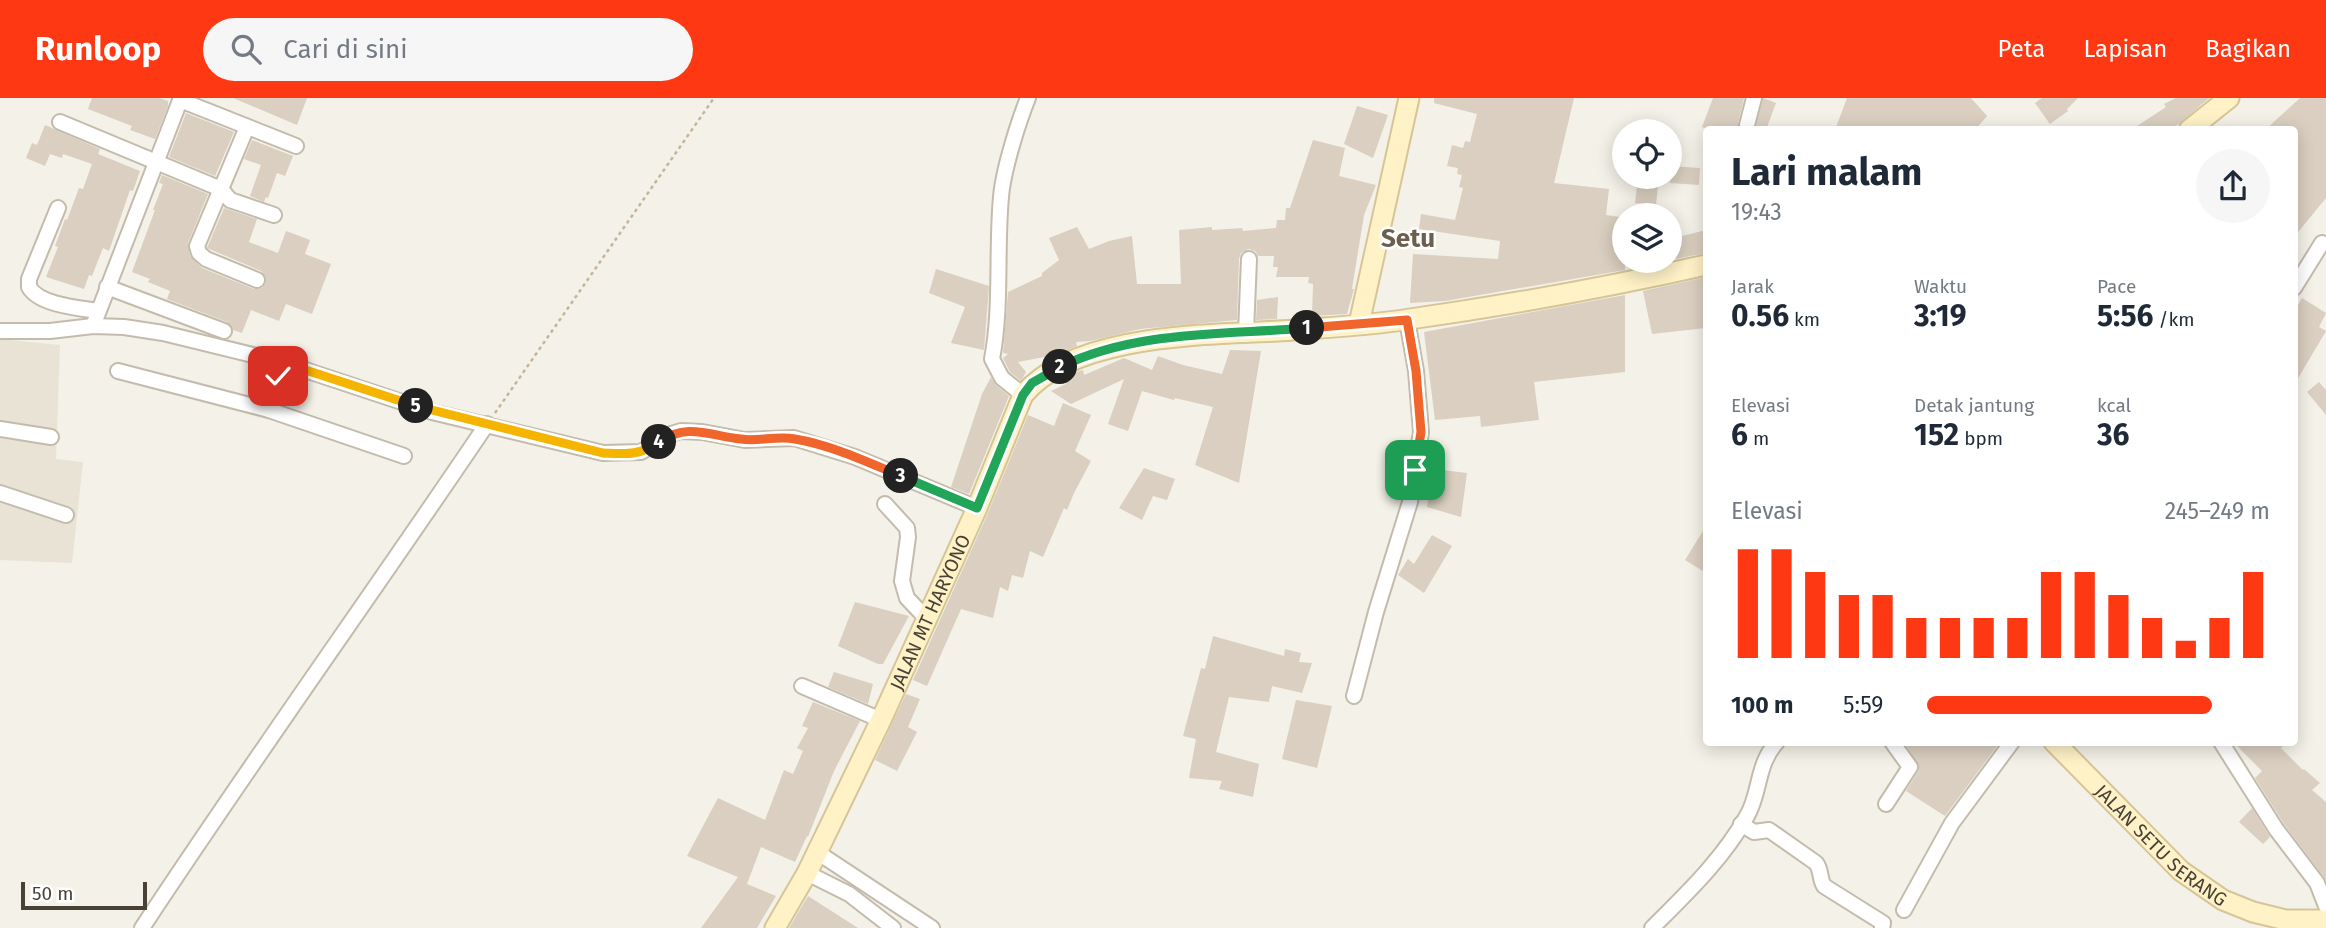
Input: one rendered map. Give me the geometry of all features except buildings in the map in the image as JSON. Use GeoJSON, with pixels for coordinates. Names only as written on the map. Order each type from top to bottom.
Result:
{"type":"FeatureCollection","features":[{"type":"Feature","properties":{"kind":"main road"},"geometry":{"type":"LineString","coordinates":[[1359,324],[1409,98]]}},
{"type":"Feature","properties":{"kind":"main road"},"geometry":{"type":"LineString","coordinates":[[2194,126],[2229,98]]}},
{"type":"Feature","properties":{"kind":"main road","name":"JALAN MT HARYONO"},"geometry":{"type":"LineString","coordinates":[[775,928],[807,873],[881,720],[977,508],[1023,395],[1032,383],[1074,360],[1126,344],[1407,320],[1623,283],[1703,266]]}},
{"type":"Feature","properties":{"kind":"main road","name":"JALAN SETU SERANG"},"geometry":{"type":"LineString","coordinates":[[2058,746],[2181,871],[2223,900],[2253,912],[2286,920],[2326,920]]}},
{"type":"Feature","properties":{"kind":"street"},"geometry":{"type":"LineString","coordinates":[[1023,395],[1002,378],[992,359],[998,329],[1001,194],[1028,98]]}},
{"type":"Feature","properties":{"kind":"street"},"geometry":{"type":"LineString","coordinates":[[1747,125],[1754,98]]}},
{"type":"Feature","properties":{"kind":"street"},"geometry":{"type":"LineString","coordinates":[[93,326],[180,99],[296,146]]}},
{"type":"Feature","properties":{"kind":"street"},"geometry":{"type":"LineString","coordinates":[[60,122],[221,189],[230,200],[274,215]]}},
{"type":"Feature","properties":{"kind":"street"},"geometry":{"type":"LineString","coordinates":[[247,127],[197,246],[199,253],[206,259],[257,280]]}},
{"type":"Feature","properties":{"kind":"street"},"geometry":{"type":"LineString","coordinates":[[58,208],[29,279],[29,287],[35,296],[70,307],[99,311]]}},
{"type":"Feature","properties":{"kind":"street"},"geometry":{"type":"LineString","coordinates":[[2298,282],[2322,243]]}},
{"type":"Feature","properties":{"kind":"street"},"geometry":{"type":"LineString","coordinates":[[1246,332],[1249,259]]}},
{"type":"Feature","properties":{"kind":"street"},"geometry":{"type":"LineString","coordinates":[[107,287],[224,331]]}},
{"type":"Feature","properties":{"kind":"street"},"geometry":{"type":"LineString","coordinates":[[1354,696],[1376,612],[1410,502],[1421,432],[1416,371],[1407,320]]}},
{"type":"Feature","properties":{"kind":"street"},"geometry":{"type":"LineString","coordinates":[[0,331],[50,331],[93,326],[163,333],[281,362],[432,412],[603,453],[641,452],[681,431],[745,440],[794,438],[855,457],[977,508]]}},
{"type":"Feature","properties":{"kind":"street"},"geometry":{"type":"LineString","coordinates":[[269,410],[281,362]]}},
{"type":"Feature","properties":{"kind":"street"},"geometry":{"type":"LineString","coordinates":[[118,371],[269,410],[404,456]]}},
{"type":"Feature","properties":{"kind":"street"},"geometry":{"type":"LineString","coordinates":[[142,928],[487,424]]}},
{"type":"Feature","properties":{"kind":"street"},"geometry":{"type":"LineString","coordinates":[[1,433],[51,437]]}},
{"type":"Feature","properties":{"kind":"street"},"geometry":{"type":"LineString","coordinates":[[0,493],[66,515]]}},
{"type":"Feature","properties":{"kind":"street"},"geometry":{"type":"LineString","coordinates":[[885,504],[907,528],[902,581],[907,598],[926,618]]}},
{"type":"Feature","properties":{"kind":"street"},"geometry":{"type":"LineString","coordinates":[[802,686],[881,720]]}},
{"type":"Feature","properties":{"kind":"street"},"geometry":{"type":"LineString","coordinates":[[1652,928],[1696,883],[1741,824],[1750,808],[1762,766],[1774,746]]}},
{"type":"Feature","properties":{"kind":"street"},"geometry":{"type":"LineString","coordinates":[[1886,804],[1910,767],[1895,746]]}},
{"type":"Feature","properties":{"kind":"street"},"geometry":{"type":"LineString","coordinates":[[1905,910],[1952,824],[2009,746]]}},
{"type":"Feature","properties":{"kind":"street"},"geometry":{"type":"LineString","coordinates":[[2224,746],[2276,829],[2317,883],[2326,906]]}},
{"type":"Feature","properties":{"kind":"street"},"geometry":{"type":"LineString","coordinates":[[1741,824],[1754,832],[1769,830],[1816,863],[1824,886],[1883,923],[1882,928]]}},
{"type":"Feature","properties":{"kind":"street"},"geometry":{"type":"LineString","coordinates":[[817,852],[932,928]]}},
{"type":"Feature","properties":{"kind":"street"},"geometry":{"type":"LineString","coordinates":[[807,873],[849,894],[893,928]]}},
{"type":"Feature","properties":{"kind":"path"},"geometry":{"type":"LineString","coordinates":[[487,424],[714,98]]}},
{"type":"Feature","properties":{"kind":"shaded area"},"geometry":{"type":"Polygon","coordinates":[[[0,339],[60,345],[56,459],[83,462],[72,563],[0,560],[0,339]]]}},
{"type":"Feature","properties":{"kind":"district","name":"Setu"},"geometry":{"type":"Point","coordinates":[1408,238]}},
{"type":"Feature","properties":{"kind":"route"},"geometry":{"type":"LineString","coordinates":[[278,376],[281,362],[432,412],[603,453],[634,454],[681,431],[745,440],[794,438],[855,457],[977,508],[1023,395],[1032,383],[1045,374],[1074,360],[1126,344],[1184,337],[1407,320],[1416,371],[1421,432],[1415,470]]}}]}
